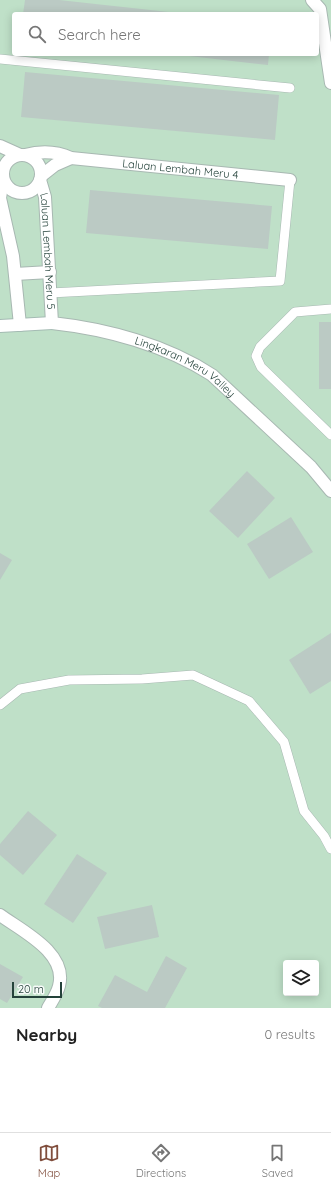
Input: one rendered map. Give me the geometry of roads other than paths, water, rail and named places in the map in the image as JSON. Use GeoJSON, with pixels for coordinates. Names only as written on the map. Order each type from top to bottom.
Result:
{"type":"FeatureCollection","features":[{"type":"Feature","properties":{"kind":"street"},"geometry":{"type":"LineString","coordinates":[[312,0],[320,9],[331,82]]}},
{"type":"Feature","properties":{"kind":"street"},"geometry":{"type":"LineString","coordinates":[[0,146],[35,160],[41,170],[41,178]]}},
{"type":"Feature","properties":{"kind":"street","name":"Laluan Lembah Meru 4"},"geometry":{"type":"LineString","coordinates":[[22,155],[41,152],[62,154],[70,158],[290,180]]}},
{"type":"Feature","properties":{"kind":"street"},"geometry":{"type":"LineString","coordinates":[[20,325],[15,274],[0,198],[4,166],[7,162],[22,155]]}},
{"type":"Feature","properties":{"kind":"street"},"geometry":{"type":"LineString","coordinates":[[2,176],[10,189],[21,193],[33,190],[41,178],[55,165],[70,158]]}},
{"type":"Feature","properties":{"kind":"street","name":"Laluan Lembah Meru 5"},"geometry":{"type":"LineString","coordinates":[[41,178],[45,197],[52,323]]}},
{"type":"Feature","properties":{"kind":"street"},"geometry":{"type":"LineString","coordinates":[[15,274],[50,272]]}},
{"type":"Feature","properties":{"kind":"street","name":"Lingkaran Meru Valley"},"geometry":{"type":"LineString","coordinates":[[0,326],[52,323],[77,326],[131,339],[196,364],[218,380],[311,467],[331,491]]}},
{"type":"Feature","properties":{"kind":"street"},"geometry":{"type":"LineString","coordinates":[[0,915],[46,948],[54,958],[59,968],[59,986],[48,1008]]}},
{"type":"Feature","properties":{"kind":"lane"},"geometry":{"type":"LineString","coordinates":[[0,59],[290,88]]}},
{"type":"Feature","properties":{"kind":"lane"},"geometry":{"type":"LineString","coordinates":[[50,293],[280,281],[290,180]]}},
{"type":"Feature","properties":{"kind":"lane"},"geometry":{"type":"LineString","coordinates":[[331,310],[295,312],[260,347],[256,356],[261,367],[331,435]]}},
{"type":"Feature","properties":{"kind":"lane"},"geometry":{"type":"LineString","coordinates":[[0,705],[20,689],[69,680],[142,679],[193,675],[249,701],[284,742],[304,811],[324,836],[331,849]]}}]}
